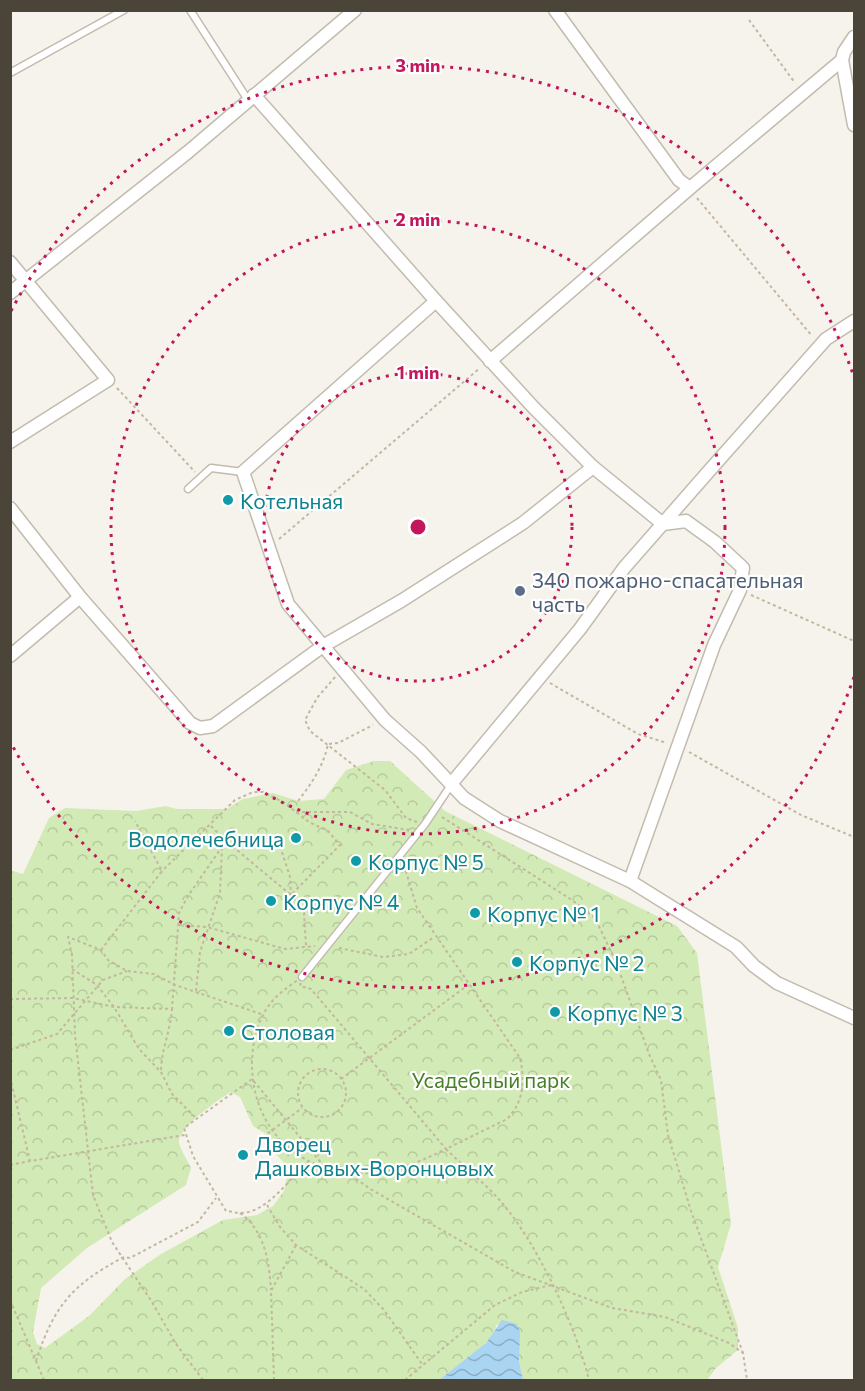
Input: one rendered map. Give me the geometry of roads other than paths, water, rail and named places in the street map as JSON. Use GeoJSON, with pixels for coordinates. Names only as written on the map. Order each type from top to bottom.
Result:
{"type":"FeatureCollection","features":[{"type":"Feature","properties":{"kind":"street"},"geometry":{"type":"LineString","coordinates":[[10,293],[188,152],[355,10]]}},
{"type":"Feature","properties":{"kind":"street"},"geometry":{"type":"LineString","coordinates":[[555,10],[679,180],[690,188]]}},
{"type":"Feature","properties":{"kind":"street"},"geometry":{"type":"LineString","coordinates":[[855,37],[844,52],[842,60],[855,125]]}},
{"type":"Feature","properties":{"kind":"street"},"geometry":{"type":"LineString","coordinates":[[490,361],[842,60]]}},
{"type":"Feature","properties":{"kind":"street"},"geometry":{"type":"LineString","coordinates":[[251,97],[490,361],[593,467],[663,524],[686,521],[715,542],[743,568],[740,590],[714,645],[630,881]]}},
{"type":"Feature","properties":{"kind":"street"},"geometry":{"type":"LineString","coordinates":[[10,262],[108,380],[10,442]]}},
{"type":"Feature","properties":{"kind":"street"},"geometry":{"type":"LineString","coordinates":[[436,301],[243,472],[288,604],[385,720],[464,798],[500,821],[630,881],[736,947],[754,966],[777,983],[855,1018]]}},
{"type":"Feature","properties":{"kind":"street"},"geometry":{"type":"LineString","coordinates":[[451,784],[539,678],[624,568],[820,345],[836,331],[855,321]]}},
{"type":"Feature","properties":{"kind":"street"},"geometry":{"type":"LineString","coordinates":[[10,508],[80,597],[190,723],[200,728],[213,726],[323,646],[401,601],[523,523],[593,467]]}},
{"type":"Feature","properties":{"kind":"street"},"geometry":{"type":"LineString","coordinates":[[10,656],[80,597]]}},
{"type":"Feature","properties":{"kind":"lane"},"geometry":{"type":"LineString","coordinates":[[10,73],[124,10]]}},
{"type":"Feature","properties":{"kind":"lane"},"geometry":{"type":"LineString","coordinates":[[190,10],[251,97]]}},
{"type":"Feature","properties":{"kind":"lane"},"geometry":{"type":"LineString","coordinates":[[188,489],[211,468],[243,472]]}},
{"type":"Feature","properties":{"kind":"lane"},"geometry":{"type":"LineString","coordinates":[[302,977],[435,812],[451,784]]}},
{"type":"Feature","properties":{"kind":"water"},"geometry":{"type":"Polygon","coordinates":[[[502,1320],[517,1324],[520,1332],[519,1361],[523,1380],[439,1380],[486,1343],[502,1320]]]}},
{"type":"Feature","properties":{"kind":"place","name":"Котельная"},"geometry":{"type":"Point","coordinates":[228,500]}},
{"type":"Feature","properties":{"kind":"place","name":"340 пожарно-спасательная часть"},"geometry":{"type":"Point","coordinates":[520,591]}},
{"type":"Feature","properties":{"kind":"place","name":"Водолечебница"},"geometry":{"type":"Point","coordinates":[296,838]}},
{"type":"Feature","properties":{"kind":"place","name":"Корпус № 5"},"geometry":{"type":"Point","coordinates":[356,861]}},
{"type":"Feature","properties":{"kind":"place","name":"Корпус № 4"},"geometry":{"type":"Point","coordinates":[271,901]}},
{"type":"Feature","properties":{"kind":"place","name":"Корпус № 1"},"geometry":{"type":"Point","coordinates":[475,913]}},
{"type":"Feature","properties":{"kind":"place","name":"Корпус № 2"},"geometry":{"type":"Point","coordinates":[517,962]}},
{"type":"Feature","properties":{"kind":"place","name":"Корпус № 3"},"geometry":{"type":"Point","coordinates":[555,1012]}},
{"type":"Feature","properties":{"kind":"place","name":"Столовая"},"geometry":{"type":"Point","coordinates":[229,1031]}},
{"type":"Feature","properties":{"kind":"place","name":"Дворец Дашковых-Воронцовых"},"geometry":{"type":"Point","coordinates":[243,1155]}},
{"type":"Feature","properties":{"kind":"park label","name":"Усадебный парк"},"geometry":{"type":"Point","coordinates":[491,1079]}}]}
